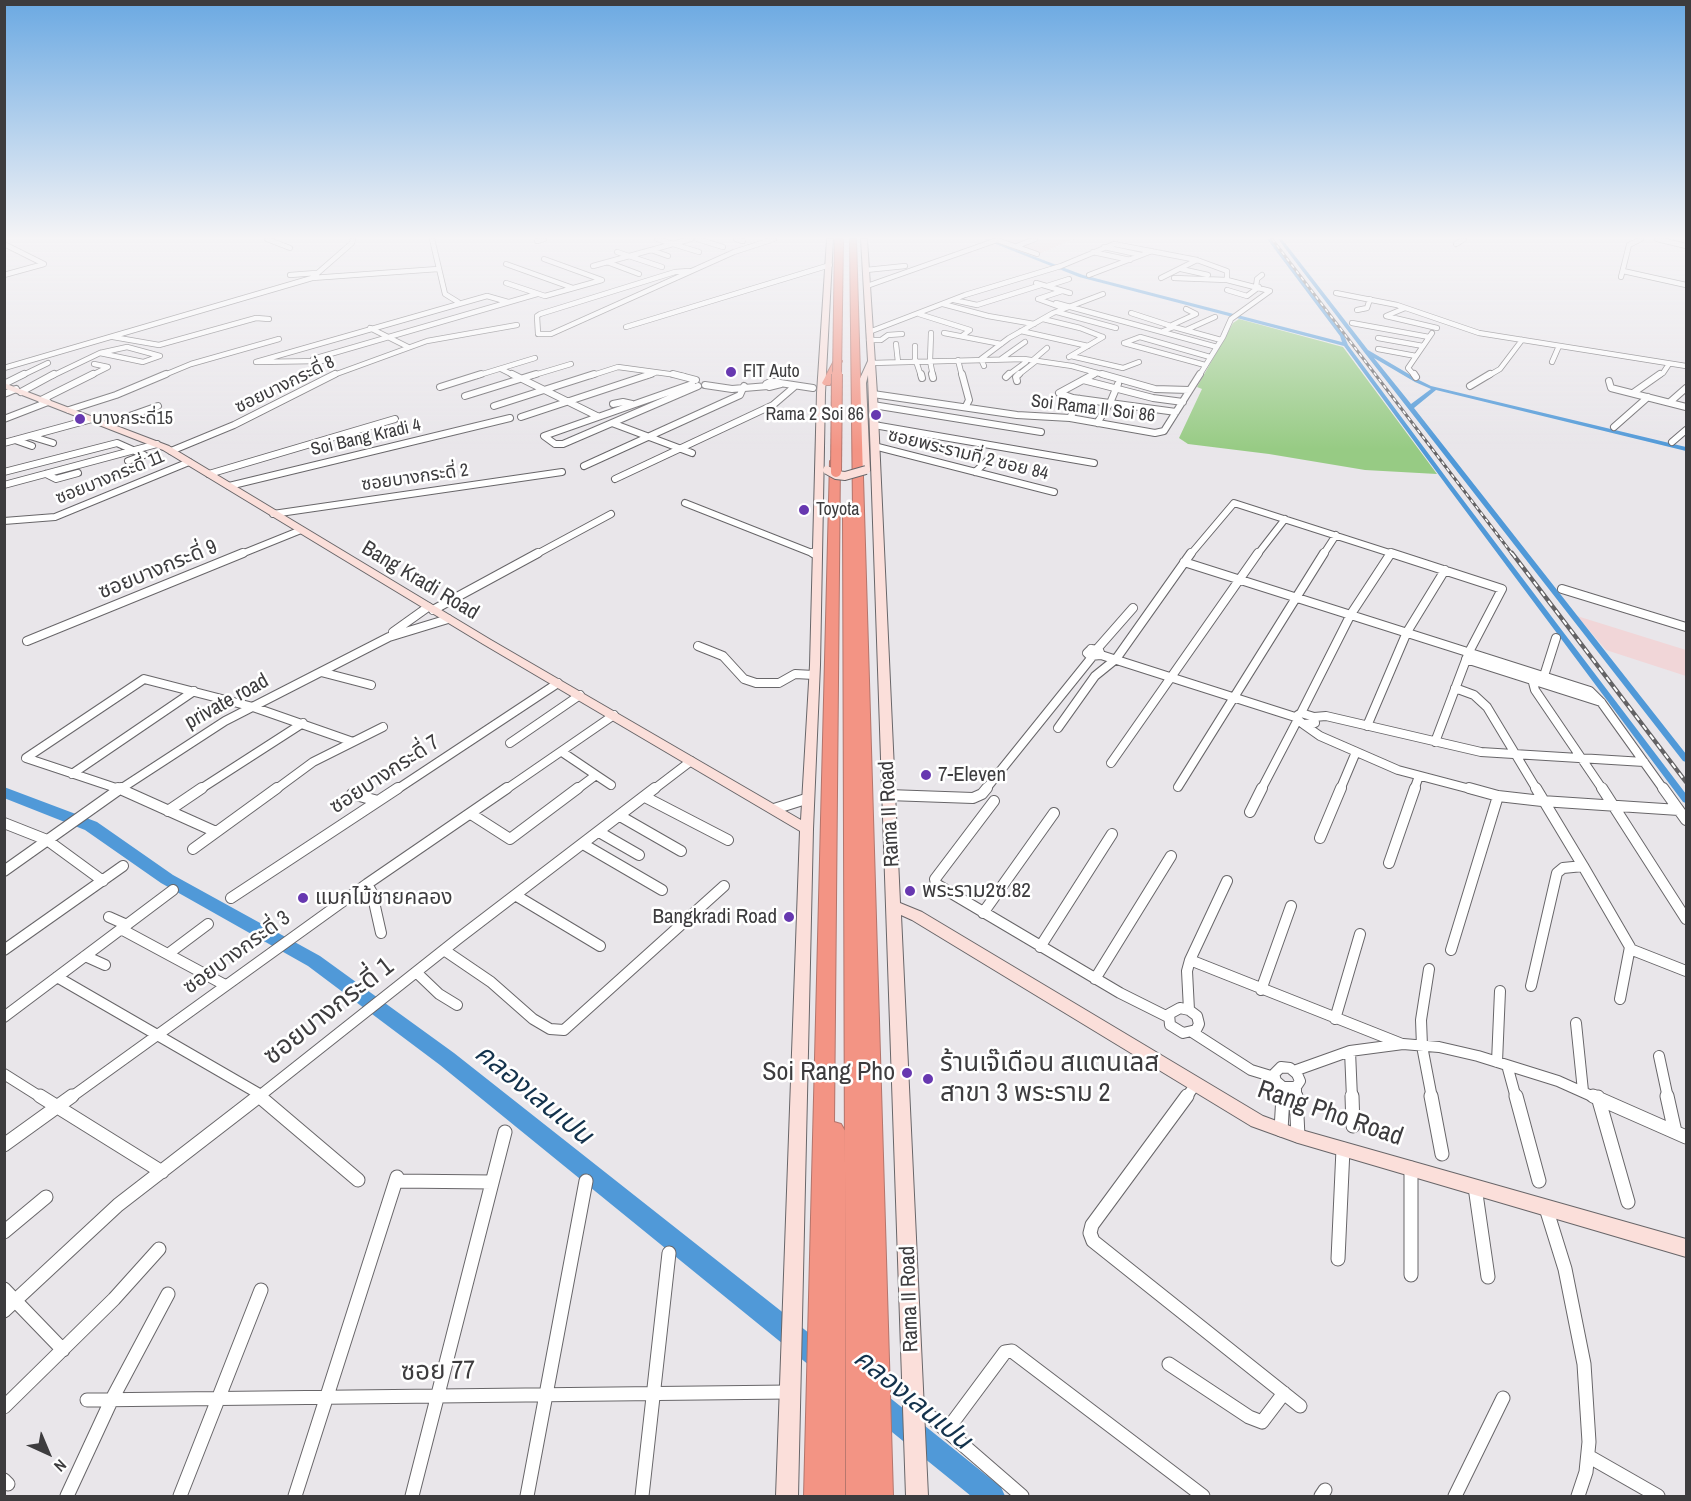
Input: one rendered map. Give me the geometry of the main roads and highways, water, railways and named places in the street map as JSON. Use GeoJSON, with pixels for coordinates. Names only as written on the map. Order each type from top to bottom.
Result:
{"type":"FeatureCollection","features":[{"type":"Feature","properties":{"kind":"highway"},"geometry":{"type":"LineString","coordinates":[[818,1497],[831,361],[835,309]]}},
{"type":"Feature","properties":{"kind":"highway"},"geometry":{"type":"LineString","coordinates":[[841,309],[859,1497]]}},
{"type":"Feature","properties":{"kind":"highway"},"geometry":{"type":"LineString","coordinates":[[832,1497],[846,309]]}},
{"type":"Feature","properties":{"kind":"highway","name":"Rama II Road"},"geometry":{"type":"LineString","coordinates":[[860,309],[866,361],[880,1497]]}},
{"type":"Feature","properties":{"kind":"highway"},"geometry":{"type":"LineString","coordinates":[[862,383],[866,361]]}},
{"type":"Feature","properties":{"kind":"main road"},"geometry":{"type":"LineString","coordinates":[[787,1497],[807,829],[814,675],[819,388],[831,361],[830,309]]}},
{"type":"Feature","properties":{"kind":"main road","name":"Rama II Road"},"geometry":{"type":"LineString","coordinates":[[868,309],[869,336],[866,361],[873,401],[868,422],[874,446],[917,1497]]}},
{"type":"Feature","properties":{"kind":"main road"},"geometry":{"type":"LineString","coordinates":[[819,388],[827,418],[827,470],[836,475],[848,476],[866,470],[868,422],[862,383],[866,361]]}},
{"type":"Feature","properties":{"kind":"main road","name":"Bang Kradi Road"},"geometry":{"type":"LineString","coordinates":[[5,387],[19,390],[154,442],[171,451],[448,619],[807,829]]}},
{"type":"Feature","properties":{"kind":"main road","name":"Rang Pho Road"},"geometry":{"type":"LineString","coordinates":[[894,906],[917,916],[1257,1121],[1298,1136],[1686,1248]]}},
{"type":"Feature","properties":{"kind":"waterway"},"geometry":{"type":"LineString","coordinates":[[1208,309],[1346,345]]}},
{"type":"Feature","properties":{"kind":"waterway"},"geometry":{"type":"LineString","coordinates":[[1322,309],[1346,345]]}},
{"type":"Feature","properties":{"kind":"waterway"},"geometry":{"type":"LineString","coordinates":[[1334,309],[1366,351]]}},
{"type":"Feature","properties":{"kind":"waterway"},"geometry":{"type":"LineString","coordinates":[[1346,345],[1686,800]]}},
{"type":"Feature","properties":{"kind":"waterway"},"geometry":{"type":"LineString","coordinates":[[1366,351],[1417,381],[1435,389]]}},
{"type":"Feature","properties":{"kind":"waterway"},"geometry":{"type":"LineString","coordinates":[[1366,351],[1686,759]]}},
{"type":"Feature","properties":{"kind":"waterway"},"geometry":{"type":"LineString","coordinates":[[1411,407],[1435,389]]}},
{"type":"Feature","properties":{"kind":"waterway"},"geometry":{"type":"LineString","coordinates":[[1435,389],[1686,449]]}},
{"type":"Feature","properties":{"kind":"waterway","name":"คลองเลนเปน"},"geometry":{"type":"LineString","coordinates":[[4,792],[91,826],[167,879],[314,961],[447,1059],[824,1361]]}},
{"type":"Feature","properties":{"kind":"waterway","name":"คลองเลนเปน"},"geometry":{"type":"LineString","coordinates":[[875,1402],[992,1496]]}},
{"type":"Feature","properties":{"kind":"railway"},"geometry":{"type":"LineString","coordinates":[[1325,309],[1513,555]]}},
{"type":"Feature","properties":{"kind":"railway"},"geometry":{"type":"LineString","coordinates":[[1512,553],[1686,782]]}},
{"type":"Feature","properties":{"kind":"place","name":"FIT Auto"},"geometry":{"type":"Point","coordinates":[731,372]}},
{"type":"Feature","properties":{"kind":"place","name":"Rama 2 Soi 86"},"geometry":{"type":"Point","coordinates":[876,415]}},
{"type":"Feature","properties":{"kind":"place","name":"บางกระดี่15"},"geometry":{"type":"Point","coordinates":[80,419]}},
{"type":"Feature","properties":{"kind":"place","name":"Toyota"},"geometry":{"type":"Point","coordinates":[804,510]}},
{"type":"Feature","properties":{"kind":"place","name":"7-Eleven"},"geometry":{"type":"Point","coordinates":[926,775]}},
{"type":"Feature","properties":{"kind":"place","name":"พระราม2ซ.82"},"geometry":{"type":"Point","coordinates":[910,891]}},
{"type":"Feature","properties":{"kind":"place","name":"แมกไม้ชายคลอง"},"geometry":{"type":"Point","coordinates":[303,898]}},
{"type":"Feature","properties":{"kind":"place","name":"Bangkradi Road"},"geometry":{"type":"Point","coordinates":[789,917]}},
{"type":"Feature","properties":{"kind":"place","name":"Soi Rang Pho"},"geometry":{"type":"Point","coordinates":[907,1073]}},
{"type":"Feature","properties":{"kind":"place","name":"ร้านเจ๊เดือน สแตนเลส สาขา 3 พระราม 2"},"geometry":{"type":"Point","coordinates":[928,1079]}}]}
